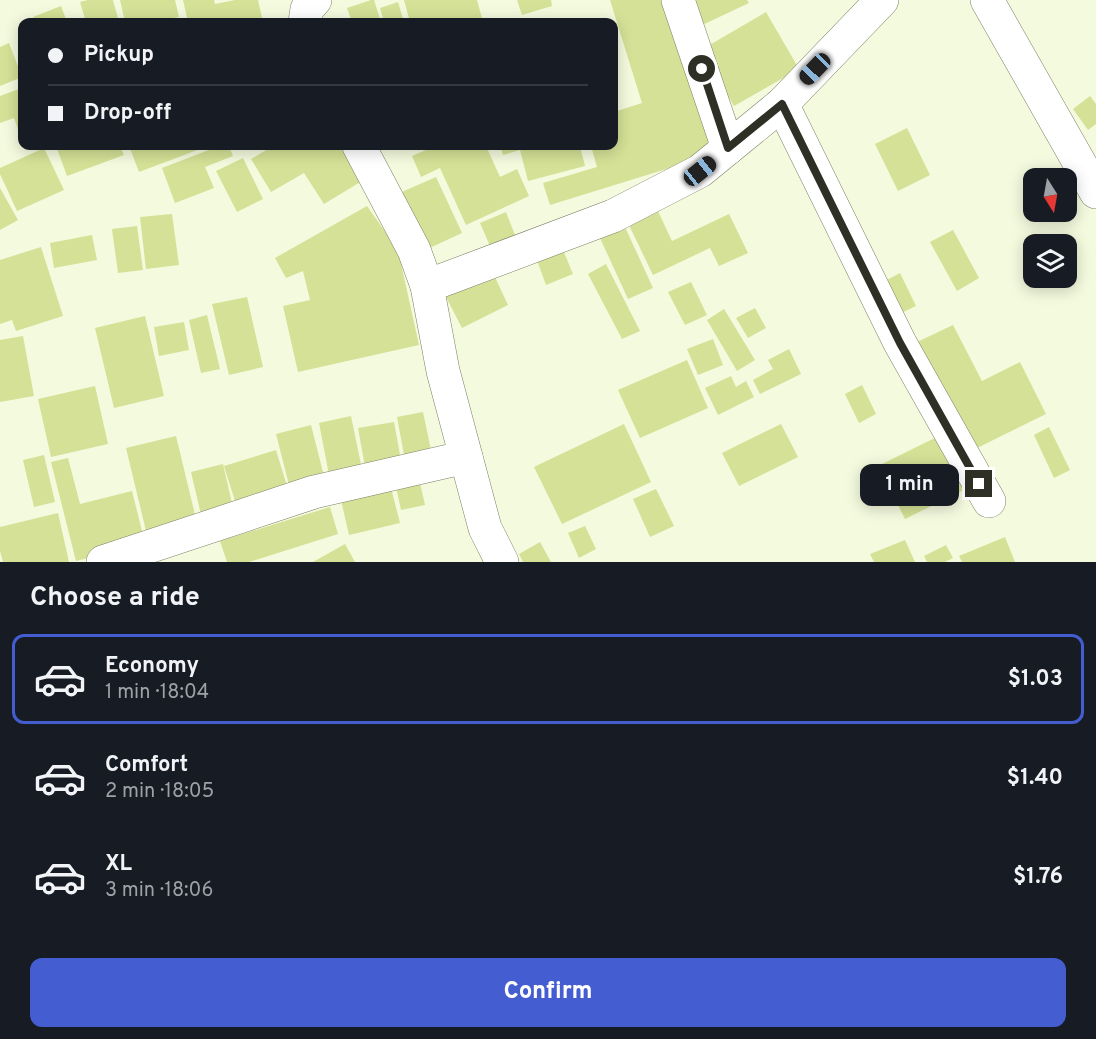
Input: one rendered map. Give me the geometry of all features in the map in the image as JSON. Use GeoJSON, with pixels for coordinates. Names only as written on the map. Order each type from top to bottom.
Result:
{"type":"FeatureCollection","features":[{"type":"Feature","properties":{"kind":"street"},"geometry":{"type":"LineString","coordinates":[[306,18],[307,9],[315,0]]}},
{"type":"Feature","properties":{"kind":"street"},"geometry":{"type":"LineString","coordinates":[[678,0],[728,148]]}},
{"type":"Feature","properties":{"kind":"street"},"geometry":{"type":"LineString","coordinates":[[427,286],[613,216],[700,171],[782,104],[882,0]]}},
{"type":"Feature","properties":{"kind":"street"},"geometry":{"type":"LineString","coordinates":[[987,0],[1096,192]]}},
{"type":"Feature","properties":{"kind":"street"},"geometry":{"type":"LineString","coordinates":[[782,104],[900,343],[989,501]]}},
{"type":"Feature","properties":{"kind":"street"},"geometry":{"type":"LineString","coordinates":[[361,150],[414,250],[427,286],[443,371],[485,528],[502,562]]}},
{"type":"Feature","properties":{"kind":"street"},"geometry":{"type":"LineString","coordinates":[[103,562],[314,492],[466,457]]}},
{"type":"Feature","properties":{"kind":"building"},"geometry":{"type":"Polygon","coordinates":[[[113,0],[118,18],[85,18],[80,2],[113,0]]]}},
{"type":"Feature","properties":{"kind":"building"},"geometry":{"type":"Polygon","coordinates":[[[120,0],[175,0],[179,17],[174,18],[124,18],[120,0]]]}},
{"type":"Feature","properties":{"kind":"building"},"geometry":{"type":"Polygon","coordinates":[[[183,0],[214,0],[215,4],[235,0],[258,0],[262,18],[187,18],[183,0]]]}},
{"type":"Feature","properties":{"kind":"building"},"geometry":{"type":"Polygon","coordinates":[[[374,0],[380,18],[351,18],[347,8],[374,0]]]}},
{"type":"Feature","properties":{"kind":"building"},"geometry":{"type":"Polygon","coordinates":[[[404,0],[477,0],[482,18],[409,18],[404,0]]]}},
{"type":"Feature","properties":{"kind":"building"},"geometry":{"type":"Polygon","coordinates":[[[517,0],[551,0],[552,6],[522,15],[517,0]]]}},
{"type":"Feature","properties":{"kind":"building"},"geometry":{"type":"Polygon","coordinates":[[[610,0],[670,0],[718,153],[550,205],[543,183],[597,167],[592,150],[618,150],[618,111],[642,103],[618,26],[618,18],[616,18],[610,0]]]}},
{"type":"Feature","properties":{"kind":"building"},"geometry":{"type":"Polygon","coordinates":[[[685,0],[747,0],[749,3],[698,27],[685,0]]]}},
{"type":"Feature","properties":{"kind":"building"},"geometry":{"type":"Polygon","coordinates":[[[398,2],[403,18],[383,18],[380,8],[398,2]]]}},
{"type":"Feature","properties":{"kind":"building"},"geometry":{"type":"Polygon","coordinates":[[[61,6],[66,18],[33,18],[61,6]]]}},
{"type":"Feature","properties":{"kind":"building"},"geometry":{"type":"Polygon","coordinates":[[[766,12],[799,69],[734,106],[701,50],[766,12]]]}},
{"type":"Feature","properties":{"kind":"building"},"geometry":{"type":"Polygon","coordinates":[[[9,43],[18,67],[18,79],[0,86],[0,47],[9,43]]]}},
{"type":"Feature","properties":{"kind":"building"},"geometry":{"type":"Polygon","coordinates":[[[18,89],[18,130],[14,118],[0,123],[0,96],[18,89]]]}},
{"type":"Feature","properties":{"kind":"building"},"geometry":{"type":"Polygon","coordinates":[[[1090,96],[1096,104],[1096,124],[1088,130],[1073,109],[1090,96]]]}},
{"type":"Feature","properties":{"kind":"building"},"geometry":{"type":"Polygon","coordinates":[[[907,128],[930,175],[898,191],[875,144],[907,128]]]}},
{"type":"Feature","properties":{"kind":"building"},"geometry":{"type":"Polygon","coordinates":[[[40,150],[45,150],[64,190],[17,211],[0,174],[0,168],[40,150]]]}},
{"type":"Feature","properties":{"kind":"building"},"geometry":{"type":"Polygon","coordinates":[[[57,150],[122,150],[124,155],[67,176],[57,150]]]}},
{"type":"Feature","properties":{"kind":"building"},"geometry":{"type":"Polygon","coordinates":[[[131,150],[197,150],[139,172],[131,150]]]}},
{"type":"Feature","properties":{"kind":"building"},"geometry":{"type":"Polygon","coordinates":[[[209,150],[231,150],[233,156],[205,167],[214,188],[175,203],[162,168],[209,150]]]}},
{"type":"Feature","properties":{"kind":"building"},"geometry":{"type":"Polygon","coordinates":[[[266,150],[343,150],[362,181],[324,204],[304,173],[271,192],[251,159],[266,150]]]}},
{"type":"Feature","properties":{"kind":"building"},"geometry":{"type":"Polygon","coordinates":[[[426,150],[488,150],[500,177],[517,169],[529,196],[466,225],[440,168],[421,177],[412,156],[426,150]]]}},
{"type":"Feature","properties":{"kind":"building"},"geometry":{"type":"Polygon","coordinates":[[[501,150],[520,150],[503,155],[501,150]]]}},
{"type":"Feature","properties":{"kind":"building"},"geometry":{"type":"Polygon","coordinates":[[[520,150],[581,150],[585,166],[528,181],[520,150]]]}},
{"type":"Feature","properties":{"kind":"building"},"geometry":{"type":"Polygon","coordinates":[[[243,158],[263,199],[237,212],[216,171],[243,158]]]}},
{"type":"Feature","properties":{"kind":"building"},"geometry":{"type":"Polygon","coordinates":[[[436,177],[462,233],[421,252],[395,195],[436,177]]]}},
{"type":"Feature","properties":{"kind":"building"},"geometry":{"type":"Polygon","coordinates":[[[0,188],[18,220],[0,230],[0,188]]]}},
{"type":"Feature","properties":{"kind":"building"},"geometry":{"type":"Polygon","coordinates":[[[367,206],[398,250],[419,345],[298,372],[283,306],[310,300],[303,271],[286,278],[275,258],[367,206]]]}},
{"type":"Feature","properties":{"kind":"building"},"geometry":{"type":"Polygon","coordinates":[[[656,207],[672,241],[729,214],[748,253],[719,266],[710,248],[653,275],[627,221],[656,207]]]}},
{"type":"Feature","properties":{"kind":"building"},"geometry":{"type":"Polygon","coordinates":[[[506,212],[515,235],[490,246],[480,223],[506,212]]]}},
{"type":"Feature","properties":{"kind":"building"},"geometry":{"type":"Polygon","coordinates":[[[172,214],[179,265],[146,269],[140,217],[172,214]]]}},
{"type":"Feature","properties":{"kind":"building"},"geometry":{"type":"Polygon","coordinates":[[[137,226],[143,270],[118,273],[112,229],[137,226]]]}},
{"type":"Feature","properties":{"kind":"building"},"geometry":{"type":"Polygon","coordinates":[[[625,227],[653,288],[628,299],[600,238],[625,227]]]}},
{"type":"Feature","properties":{"kind":"building"},"geometry":{"type":"Polygon","coordinates":[[[953,230],[979,278],[957,291],[930,242],[953,230]]]}},
{"type":"Feature","properties":{"kind":"building"},"geometry":{"type":"Polygon","coordinates":[[[92,235],[97,260],[54,268],[50,243],[92,235]]]}},
{"type":"Feature","properties":{"kind":"building"},"geometry":{"type":"Polygon","coordinates":[[[561,245],[573,274],[546,285],[535,255],[561,245]]]}},
{"type":"Feature","properties":{"kind":"building"},"geometry":{"type":"Polygon","coordinates":[[[41,247],[63,316],[16,331],[12,320],[0,324],[0,260],[41,247]]]}},
{"type":"Feature","properties":{"kind":"building"},"geometry":{"type":"Polygon","coordinates":[[[606,264],[640,331],[622,339],[588,274],[606,264]]]}},
{"type":"Feature","properties":{"kind":"building"},"geometry":{"type":"Polygon","coordinates":[[[493,273],[508,305],[462,328],[446,297],[493,273]]]}},
{"type":"Feature","properties":{"kind":"building"},"geometry":{"type":"Polygon","coordinates":[[[900,273],[916,306],[897,315],[881,283],[900,273]]]}},
{"type":"Feature","properties":{"kind":"building"},"geometry":{"type":"Polygon","coordinates":[[[691,282],[707,315],[685,325],[668,292],[691,282]]]}},
{"type":"Feature","properties":{"kind":"building"},"geometry":{"type":"Polygon","coordinates":[[[247,297],[263,367],[229,375],[212,304],[247,297]]]}},
{"type":"Feature","properties":{"kind":"building"},"geometry":{"type":"Polygon","coordinates":[[[755,308],[766,328],[748,338],[736,318],[755,308]]]}},
{"type":"Feature","properties":{"kind":"building"},"geometry":{"type":"Polygon","coordinates":[[[724,309],[755,360],[737,371],[707,320],[724,309]]]}},
{"type":"Feature","properties":{"kind":"building"},"geometry":{"type":"Polygon","coordinates":[[[207,315],[220,369],[201,373],[189,320],[207,315]]]}},
{"type":"Feature","properties":{"kind":"building"},"geometry":{"type":"Polygon","coordinates":[[[145,316],[164,396],[114,408],[95,328],[145,316]]]}},
{"type":"Feature","properties":{"kind":"building"},"geometry":{"type":"Polygon","coordinates":[[[184,322],[189,350],[159,356],[154,327],[184,322]]]}},
{"type":"Feature","properties":{"kind":"building"},"geometry":{"type":"Polygon","coordinates":[[[953,325],[982,381],[1020,362],[1046,414],[969,452],[915,343],[953,325]]]}},
{"type":"Feature","properties":{"kind":"building"},"geometry":{"type":"Polygon","coordinates":[[[23,336],[34,396],[0,402],[0,340],[23,336]]]}},
{"type":"Feature","properties":{"kind":"building"},"geometry":{"type":"Polygon","coordinates":[[[713,339],[723,365],[698,375],[687,349],[713,339]]]}},
{"type":"Feature","properties":{"kind":"building"},"geometry":{"type":"Polygon","coordinates":[[[789,349],[801,374],[760,394],[753,380],[773,369],[768,360],[789,349]]]}},
{"type":"Feature","properties":{"kind":"building"},"geometry":{"type":"Polygon","coordinates":[[[687,360],[708,408],[640,438],[618,390],[687,360]]]}},
{"type":"Feature","properties":{"kind":"building"},"geometry":{"type":"Polygon","coordinates":[[[731,376],[736,387],[746,381],[754,397],[718,415],[705,388],[731,376]]]}},
{"type":"Feature","properties":{"kind":"building"},"geometry":{"type":"Polygon","coordinates":[[[862,385],[876,414],[859,423],[845,394],[862,385]]]}},
{"type":"Feature","properties":{"kind":"building"},"geometry":{"type":"Polygon","coordinates":[[[95,386],[108,444],[51,457],[38,399],[95,386]]]}},
{"type":"Feature","properties":{"kind":"building"},"geometry":{"type":"Polygon","coordinates":[[[423,412],[431,450],[404,455],[397,417],[423,412]]]}},
{"type":"Feature","properties":{"kind":"building"},"geometry":{"type":"Polygon","coordinates":[[[351,416],[363,474],[330,480],[319,423],[351,416]]]}},
{"type":"Feature","properties":{"kind":"building"},"geometry":{"type":"Polygon","coordinates":[[[394,422],[401,460],[365,467],[358,428],[394,422]]]}},
{"type":"Feature","properties":{"kind":"building"},"geometry":{"type":"Polygon","coordinates":[[[624,424],[651,482],[562,524],[534,467],[624,424]]]}},
{"type":"Feature","properties":{"kind":"building"},"geometry":{"type":"Polygon","coordinates":[[[781,424],[798,457],[739,486],[722,453],[781,424]]]}},
{"type":"Feature","properties":{"kind":"building"},"geometry":{"type":"Polygon","coordinates":[[[311,425],[325,480],[290,489],[276,434],[311,425]]]}},
{"type":"Feature","properties":{"kind":"building"},"geometry":{"type":"Polygon","coordinates":[[[1049,427],[1070,470],[1054,478],[1034,435],[1049,427]]]}},
{"type":"Feature","properties":{"kind":"building"},"geometry":{"type":"Polygon","coordinates":[[[945,433],[958,460],[895,491],[882,464],[945,433]]]}},
{"type":"Feature","properties":{"kind":"building"},"geometry":{"type":"Polygon","coordinates":[[[176,436],[197,523],[147,535],[126,448],[176,436]]]}},
{"type":"Feature","properties":{"kind":"building"},"geometry":{"type":"Polygon","coordinates":[[[276,450],[287,486],[235,501],[224,466],[276,450]]]}},
{"type":"Feature","properties":{"kind":"building"},"geometry":{"type":"Polygon","coordinates":[[[44,455],[55,502],[34,507],[23,460],[44,455]]]}},
{"type":"Feature","properties":{"kind":"building"},"geometry":{"type":"Polygon","coordinates":[[[68,458],[80,504],[132,491],[145,543],[76,561],[51,462],[68,458]]]}},
{"type":"Feature","properties":{"kind":"building"},"geometry":{"type":"Polygon","coordinates":[[[223,464],[234,512],[202,519],[191,472],[223,464]]]}},
{"type":"Feature","properties":{"kind":"building"},"geometry":{"type":"Polygon","coordinates":[[[962,465],[972,486],[905,519],[894,497],[962,465]]]}},
{"type":"Feature","properties":{"kind":"building"},"geometry":{"type":"Polygon","coordinates":[[[420,483],[425,505],[401,510],[396,487],[420,483]]]}},
{"type":"Feature","properties":{"kind":"building"},"geometry":{"type":"Polygon","coordinates":[[[391,488],[400,523],[349,535],[341,500],[391,488]]]}},
{"type":"Feature","properties":{"kind":"building"},"geometry":{"type":"Polygon","coordinates":[[[656,489],[674,526],[650,537],[633,499],[656,489]]]}},
{"type":"Feature","properties":{"kind":"building"},"geometry":{"type":"Polygon","coordinates":[[[330,507],[338,534],[249,562],[227,562],[220,541],[330,507]]]}},
{"type":"Feature","properties":{"kind":"building"},"geometry":{"type":"Polygon","coordinates":[[[58,513],[69,562],[3,562],[0,551],[0,527],[58,513]]]}},
{"type":"Feature","properties":{"kind":"building"},"geometry":{"type":"Polygon","coordinates":[[[585,526],[596,549],[579,558],[568,533],[585,526]]]}},
{"type":"Feature","properties":{"kind":"building"},"geometry":{"type":"Polygon","coordinates":[[[1005,537],[1015,562],[962,562],[959,556],[1005,537]]]}},
{"type":"Feature","properties":{"kind":"building"},"geometry":{"type":"Polygon","coordinates":[[[905,540],[915,562],[874,562],[870,554],[905,540]]]}},
{"type":"Feature","properties":{"kind":"building"},"geometry":{"type":"Polygon","coordinates":[[[540,542],[551,562],[523,562],[519,554],[540,542]]]}},
{"type":"Feature","properties":{"kind":"building"},"geometry":{"type":"Polygon","coordinates":[[[345,544],[355,562],[313,562],[345,544]]]}},
{"type":"Feature","properties":{"kind":"building"},"geometry":{"type":"Polygon","coordinates":[[[946,545],[953,558],[945,562],[927,562],[924,556],[946,545]]]}},
{"type":"Feature","properties":{"kind":"route"},"geometry":{"type":"LineString","coordinates":[[702,69],[728,148],[782,104],[900,343],[979,484]]}}]}
